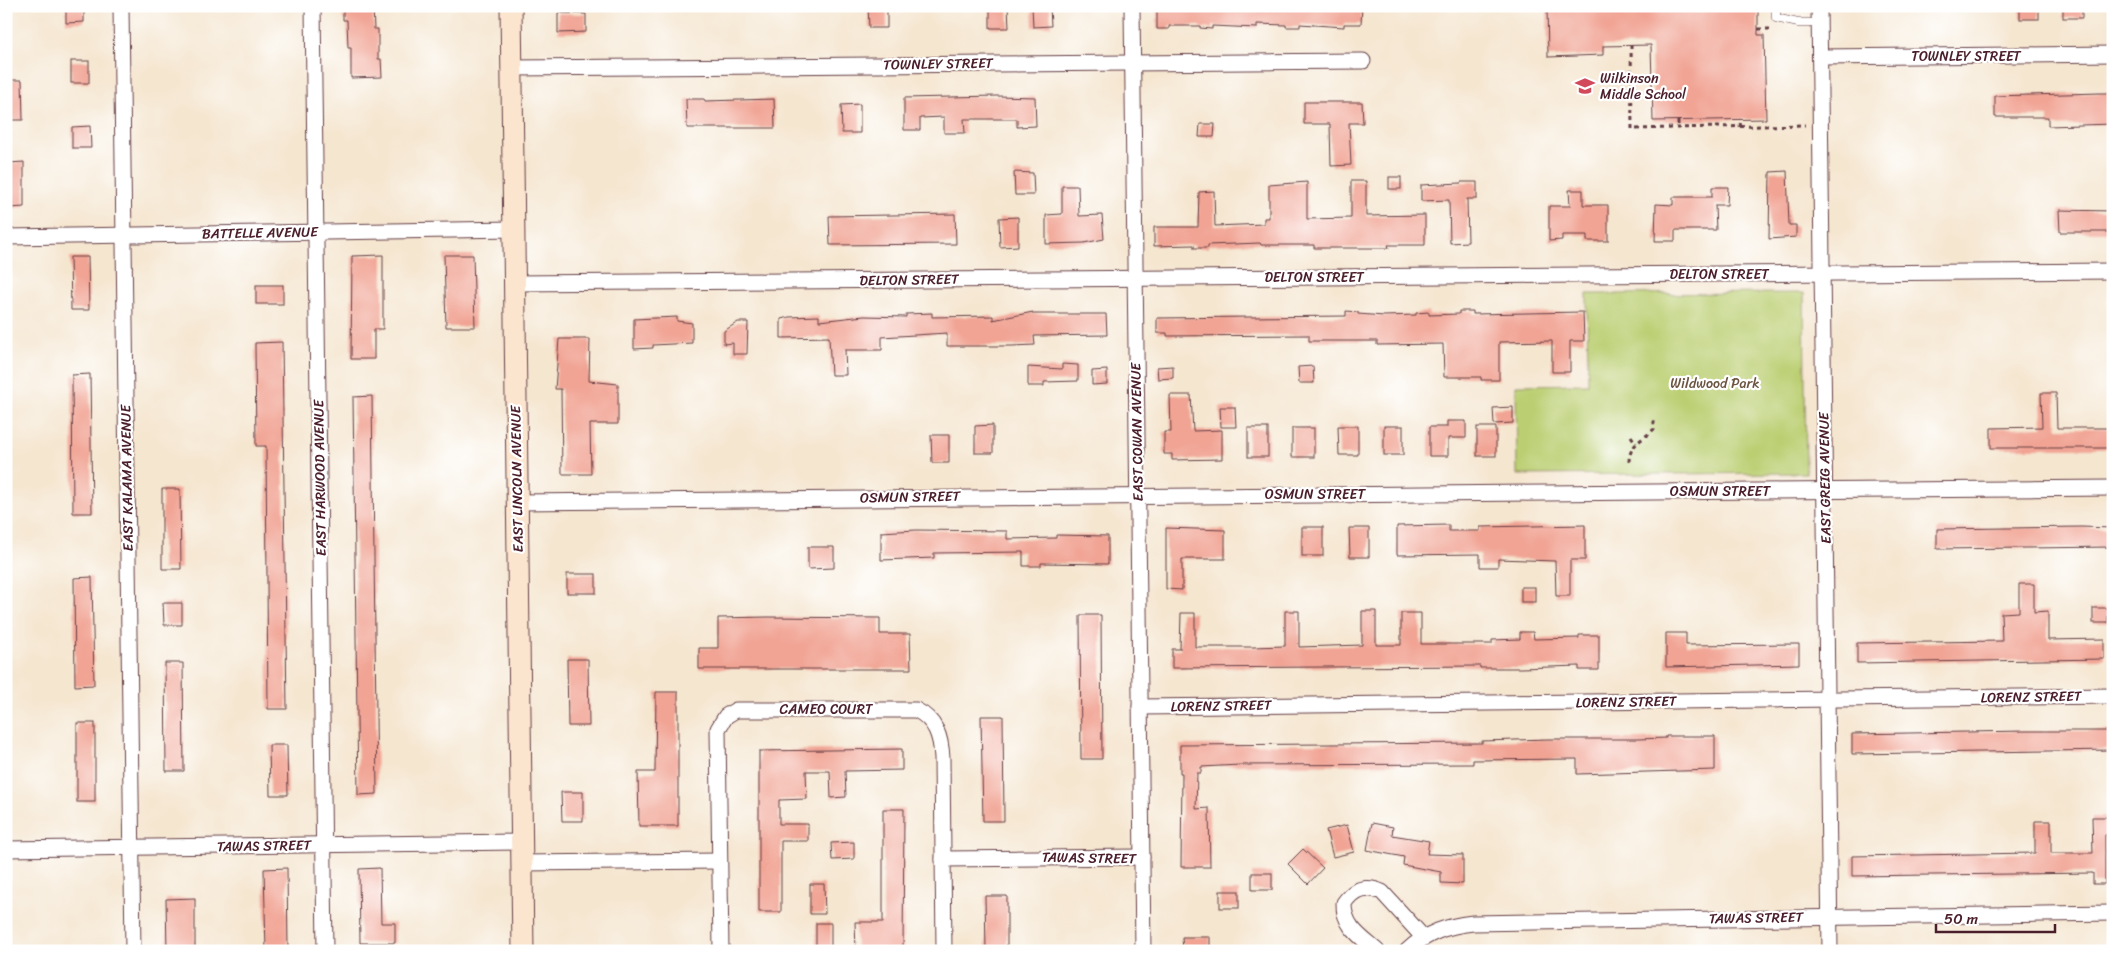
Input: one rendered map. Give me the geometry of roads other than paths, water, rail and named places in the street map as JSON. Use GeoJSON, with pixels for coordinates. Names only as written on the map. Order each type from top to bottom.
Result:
{"type":"FeatureCollection","features":[{"type":"Feature","properties":{"kind":"street","name":"EAST KALAMA AVENUE"},"geometry":{"type":"LineString","coordinates":[[121,6],[133,951]]}},
{"type":"Feature","properties":{"kind":"street","name":"EAST HARWOOD AVENUE"},"geometry":{"type":"LineString","coordinates":[[313,6],[325,951]]}},
{"type":"Feature","properties":{"kind":"street","name":"EAST LINCOLN AVENUE"},"geometry":{"type":"LineString","coordinates":[[512,6],[523,951]]}},
{"type":"Feature","properties":{"kind":"street","name":"EAST COWAN AVENUE"},"geometry":{"type":"LineString","coordinates":[[1132,6],[1142,857]]}},
{"type":"Feature","properties":{"kind":"street","name":"EAST GREIG AVENUE"},"geometry":{"type":"LineString","coordinates":[[1819,6],[1830,951]]}},
{"type":"Feature","properties":{"kind":"street","name":"TOWNLEY STREET"},"geometry":{"type":"LineString","coordinates":[[1820,56],[2113,54]]}},
{"type":"Feature","properties":{"kind":"street","name":"TOWNLEY STREET"},"geometry":{"type":"LineString","coordinates":[[512,68],[1363,61]]}},
{"type":"Feature","properties":{"kind":"street","name":"BATTELLE AVENUE"},"geometry":{"type":"LineString","coordinates":[[6,237],[514,229]]}},
{"type":"Feature","properties":{"kind":"street","name":"DELTON STREET"},"geometry":{"type":"LineString","coordinates":[[515,284],[2113,271]]}},
{"type":"Feature","properties":{"kind":"street","name":"OSMUN STREET"},"geometry":{"type":"LineString","coordinates":[[517,502],[1138,495],[1825,492],[2113,488]]}},
{"type":"Feature","properties":{"kind":"street","name":"LORENZ STREET"},"geometry":{"type":"LineString","coordinates":[[1140,707],[2113,696]]}},
{"type":"Feature","properties":{"kind":"street","name":"CAMEO COURT"},"geometry":{"type":"LineString","coordinates":[[719,861],[718,737],[721,721],[736,710],[794,709],[916,710],[926,715],[941,739],[944,859]]}},
{"type":"Feature","properties":{"kind":"street","name":"TAWAS STREET"},"geometry":{"type":"LineString","coordinates":[[6,849],[324,845],[719,861]]}},
{"type":"Feature","properties":{"kind":"street","name":"TAWAS STREET"},"geometry":{"type":"LineString","coordinates":[[944,859],[1142,857],[1144,951]]}},
{"type":"Feature","properties":{"kind":"street"},"geometry":{"type":"LineString","coordinates":[[944,859],[944,951]]}},
{"type":"Feature","properties":{"kind":"street"},"geometry":{"type":"LineString","coordinates":[[719,861],[721,951]]}},
{"type":"Feature","properties":{"kind":"street"},"geometry":{"type":"LineString","coordinates":[[1377,951],[1349,926],[1344,916],[1344,903],[1354,892],[1362,888],[1374,888],[1382,892],[1423,938]]}},
{"type":"Feature","properties":{"kind":"street","name":"TAWAS STREET"},"geometry":{"type":"LineString","coordinates":[[1408,951],[1423,938],[1450,926],[1473,923],[2113,913]]}},
{"type":"Feature","properties":{"kind":"lane"},"geometry":{"type":"LineString","coordinates":[[1776,6],[1776,18],[1798,23],[1819,23]]}},
{"type":"Feature","properties":{"kind":"place","name":"Wilkinson Middle School"},"geometry":{"type":"Point","coordinates":[1585,86]}},
{"type":"Feature","properties":{"kind":"park label","name":"Wildwood Park"},"geometry":{"type":"Point","coordinates":[1715,383]}}]}
